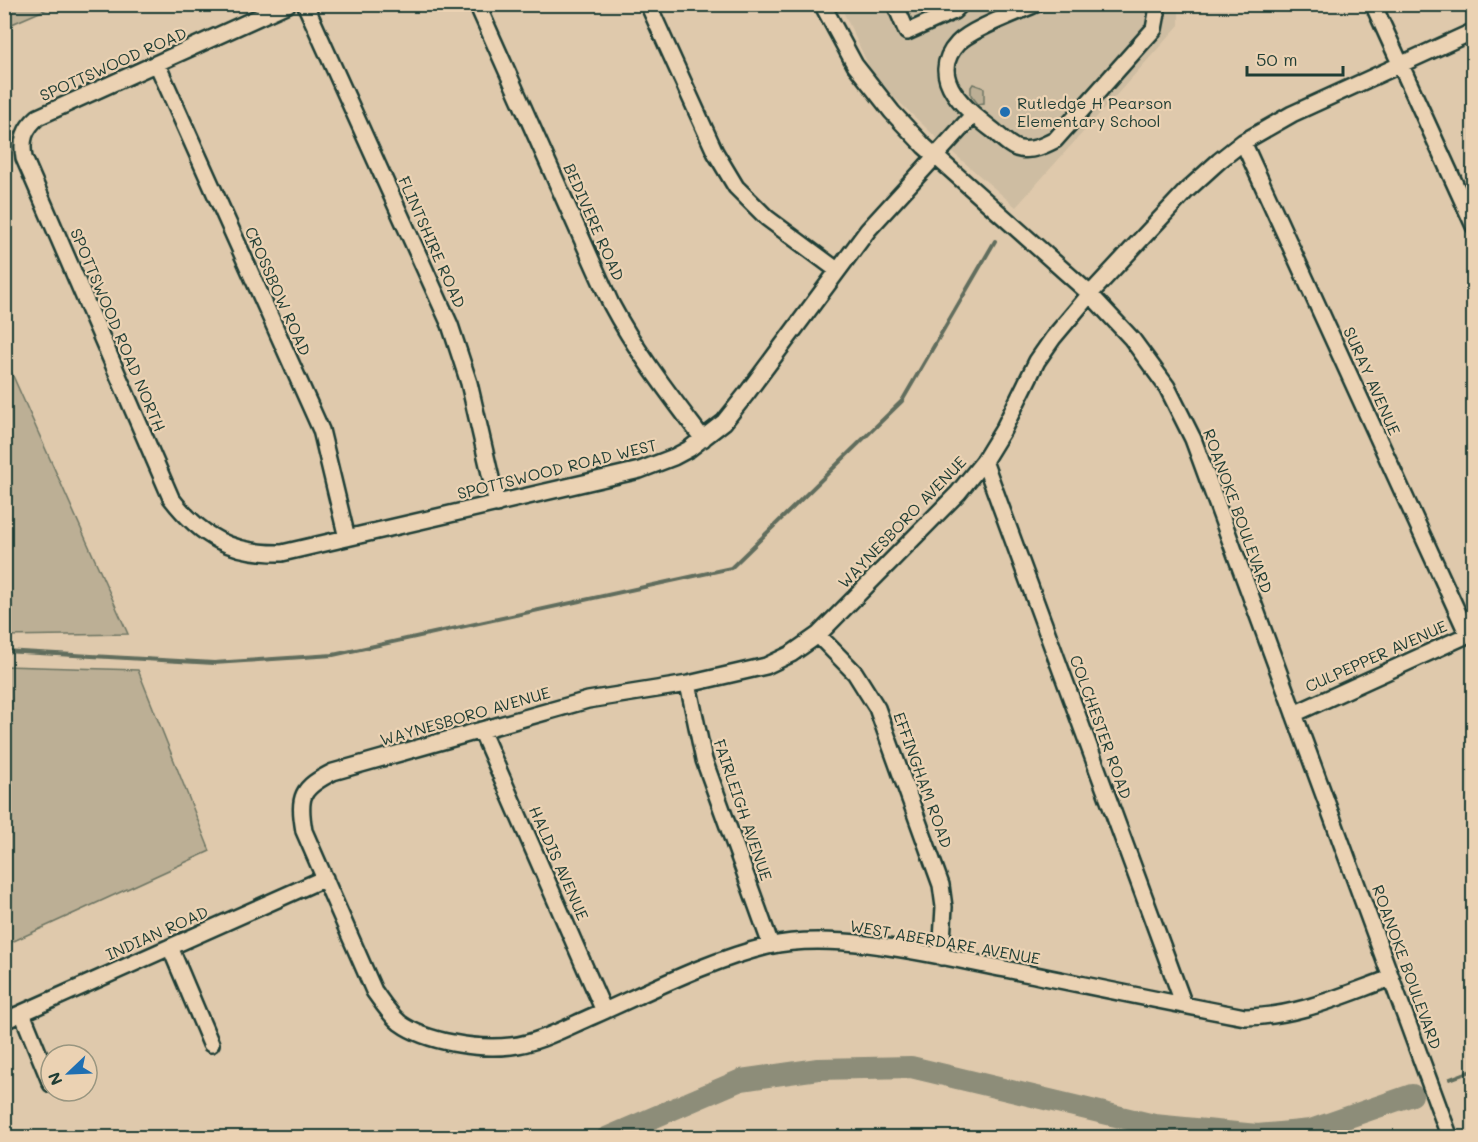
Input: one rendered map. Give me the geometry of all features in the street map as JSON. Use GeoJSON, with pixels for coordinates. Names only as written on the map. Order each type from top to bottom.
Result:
{"type":"FeatureCollection","features":[{"type":"Feature","properties":{"kind":"street","name":"SPOTTSWOOD ROAD"},"geometry":{"type":"LineString","coordinates":[[24,134],[29,125],[38,117],[288,4]]}},
{"type":"Feature","properties":{"kind":"street","name":"FLINTSHIRE ROAD"},"geometry":{"type":"LineString","coordinates":[[305,4],[450,325],[469,383],[497,504]]}},
{"type":"Feature","properties":{"kind":"street","name":"BEDIVERE ROAD"},"geometry":{"type":"LineString","coordinates":[[477,4],[611,304],[628,336],[649,367],[703,439]]}},
{"type":"Feature","properties":{"kind":"street"},"geometry":{"type":"LineString","coordinates":[[648,4],[715,152],[736,188],[767,218],[837,270]]}},
{"type":"Feature","properties":{"kind":"street","name":"ROANOKE BOULEVARD"},"geometry":{"type":"LineString","coordinates":[[822,4],[855,65],[877,95],[936,156],[1090,294],[1149,360],[1182,414],[1450,1137]]}},
{"type":"Feature","properties":{"kind":"street"},"geometry":{"type":"LineString","coordinates":[[895,4],[907,32],[936,11],[954,11],[961,4]]}},
{"type":"Feature","properties":{"kind":"street"},"geometry":{"type":"LineString","coordinates":[[1036,4],[1020,8],[958,42],[950,54],[946,72],[952,93],[973,116],[1017,149],[1035,149],[1054,140],[1154,29],[1157,13],[1155,4]]}},
{"type":"Feature","properties":{"kind":"street"},"geometry":{"type":"LineString","coordinates":[[1373,4],[1473,226]]}},
{"type":"Feature","properties":{"kind":"street","name":"WAYNESBORO AVENUE"},"geometry":{"type":"LineString","coordinates":[[325,878],[304,831],[300,810],[303,795],[313,782],[333,772],[588,700],[688,684],[766,666],[791,654],[818,635],[958,493],[984,461],[1003,430],[1053,338],[1090,294],[1187,190],[1244,142],[1292,114],[1473,31]]}},
{"type":"Feature","properties":{"kind":"street","name":"CROSSBOW ROAD"},"geometry":{"type":"LineString","coordinates":[[157,64],[321,430],[347,538]]}},
{"type":"Feature","properties":{"kind":"street","name":"SPOTTSWOOD ROAD WEST"},"geometry":{"type":"LineString","coordinates":[[201,531],[238,550],[259,554],[282,553],[640,470],[674,457],[703,439],[724,422],[868,230],[973,116]]}},
{"type":"Feature","properties":{"kind":"street","name":"SPOTTSWOOD ROAD NORTH"},"geometry":{"type":"LineString","coordinates":[[24,134],[22,145],[24,158],[171,498],[184,515],[201,531]]}},
{"type":"Feature","properties":{"kind":"street","name":"SURAY AVENUE"},"geometry":{"type":"LineString","coordinates":[[1244,142],[1471,633]]}},
{"type":"Feature","properties":{"kind":"street","name":"COLCHESTER ROAD"},"geometry":{"type":"LineString","coordinates":[[984,461],[1184,1005]]}},
{"type":"Feature","properties":{"kind":"street","name":"CULPEPPER AVENUE"},"geometry":{"type":"LineString","coordinates":[[1294,714],[1471,633]]}},
{"type":"Feature","properties":{"kind":"street","name":"EFFINGHAM ROAD"},"geometry":{"type":"LineString","coordinates":[[818,635],[855,673],[877,708],[941,885],[944,907],[941,957]]}},
{"type":"Feature","properties":{"kind":"street","name":"FAIRLEIGH AVENUE"},"geometry":{"type":"LineString","coordinates":[[688,684],[704,760],[771,945]]}},
{"type":"Feature","properties":{"kind":"street","name":"HALDIS AVENUE"},"geometry":{"type":"LineString","coordinates":[[482,730],[604,1011]]}},
{"type":"Feature","properties":{"kind":"street","name":"WEST ABERDARE AVENUE"},"geometry":{"type":"LineString","coordinates":[[325,878],[374,991],[399,1022],[415,1032],[449,1042],[482,1047],[512,1046],[545,1037],[703,968],[741,954],[771,945],[821,941],[869,945],[941,957],[1245,1017],[1271,1017],[1303,1009],[1392,978]]}},
{"type":"Feature","properties":{"kind":"street","name":"INDIAN ROAD"},"geometry":{"type":"LineString","coordinates":[[4,1021],[325,878]]}},
{"type":"Feature","properties":{"kind":"street"},"geometry":{"type":"LineString","coordinates":[[170,947],[211,1044]]}},
{"type":"Feature","properties":{"kind":"street"},"geometry":{"type":"LineString","coordinates":[[22,1013],[39,1055]]}},
{"type":"Feature","properties":{"kind":"shaded area"},"geometry":{"type":"Polygon","coordinates":[[[5,4],[56,4],[56,5],[5,27],[5,4]]]}},
{"type":"Feature","properties":{"kind":"shaded area","name":"Rutledge H Pearson Elementary School"},"geometry":{"type":"Polygon","coordinates":[[[840,5],[1179,5],[1179,25],[1016,207],[944,145],[875,79],[840,5]]]}},
{"type":"Feature","properties":{"kind":"shaded area"},"geometry":{"type":"Polygon","coordinates":[[[973,84],[984,88],[984,103],[978,104],[971,95],[973,84]]]}},
{"type":"Feature","properties":{"kind":"shaded area"},"geometry":{"type":"Polygon","coordinates":[[[5,358],[128,634],[5,636],[5,358]]]}},
{"type":"Feature","properties":{"kind":"shaded area"},"geometry":{"type":"Polygon","coordinates":[[[5,666],[138,670],[210,851],[5,945],[5,666]]]}},
{"type":"Feature","properties":{"kind":"waterway"},"geometry":{"type":"LineString","coordinates":[[4,651],[214,663],[333,655],[731,568],[902,401],[995,241]]}},
{"type":"Feature","properties":{"kind":"waterway"},"geometry":{"type":"LineString","coordinates":[[606,1138],[741,1080],[818,1069],[911,1067],[1154,1125],[1257,1135],[1311,1130],[1412,1095]]}},
{"type":"Feature","properties":{"kind":"waterway"},"geometry":{"type":"LineString","coordinates":[[1450,1079],[1474,1070]]}},
{"type":"Feature","properties":{"kind":"place","name":"Rutledge H Pearson Elementary School"},"geometry":{"type":"Point","coordinates":[1005,112]}}]}
